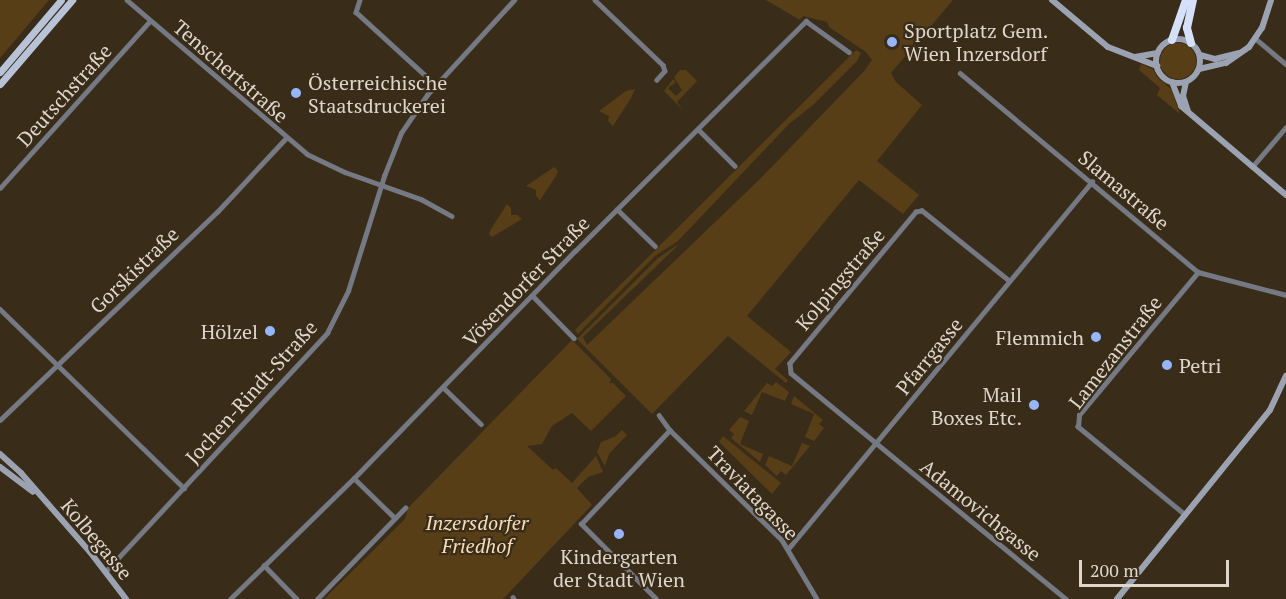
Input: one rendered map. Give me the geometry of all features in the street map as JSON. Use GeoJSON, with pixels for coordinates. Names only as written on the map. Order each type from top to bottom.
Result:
{"type":"FeatureCollection","features":[{"type":"Feature","properties":{"kind":"highway"},"geometry":{"type":"LineString","coordinates":[[1172,40],[1186,0]]}},
{"type":"Feature","properties":{"kind":"highway"},"geometry":{"type":"LineString","coordinates":[[1191,43],[1187,28],[1193,0]]}},
{"type":"Feature","properties":{"kind":"main road"},"geometry":{"type":"LineString","coordinates":[[0,72],[61,0]]}},
{"type":"Feature","properties":{"kind":"main road"},"geometry":{"type":"LineString","coordinates":[[0,84],[72,0]]}},
{"type":"Feature","properties":{"kind":"main road"},"geometry":{"type":"LineString","coordinates":[[1052,0],[1108,47],[1157,66]]}},
{"type":"Feature","properties":{"kind":"main road"},"geometry":{"type":"LineString","coordinates":[[1190,114],[1183,100],[1186,82],[1199,69],[1226,63],[1243,52],[1256,39],[1271,0]]}},
{"type":"Feature","properties":{"kind":"main road"},"geometry":{"type":"LineString","coordinates":[[1132,57],[1158,53],[1172,40],[1191,43],[1200,55],[1199,69]]}},
{"type":"Feature","properties":{"kind":"main road"},"geometry":{"type":"LineString","coordinates":[[1200,55],[1215,58],[1243,52]]}},
{"type":"Feature","properties":{"kind":"main road"},"geometry":{"type":"LineString","coordinates":[[1158,53],[1157,66],[1160,73],[1172,82],[1181,106],[1286,195]]}},
{"type":"Feature","properties":{"kind":"main road"},"geometry":{"type":"LineString","coordinates":[[1172,82],[1186,82]]}},
{"type":"Feature","properties":{"kind":"main road"},"geometry":{"type":"LineString","coordinates":[[1117,599],[1270,410],[1286,375]]}},
{"type":"Feature","properties":{"kind":"main road","name":"Kolbegasse"},"geometry":{"type":"LineString","coordinates":[[0,454],[106,571],[126,599]]}},
{"type":"Feature","properties":{"kind":"main road","name":"Kolbegasse"},"geometry":{"type":"LineString","coordinates":[[0,467],[43,500]]}},
{"type":"Feature","properties":{"kind":"street","name":"Tenschertstraße"},"geometry":{"type":"LineString","coordinates":[[127,0],[286,138],[327,165],[421,199],[452,216]]}},
{"type":"Feature","properties":{"kind":"street"},"geometry":{"type":"LineString","coordinates":[[360,0],[356,12],[436,85]]}},
{"type":"Feature","properties":{"kind":"street","name":"Jochen-Rindt-Straße"},"geometry":{"type":"LineString","coordinates":[[106,571],[327,333],[348,291],[381,184],[401,133],[436,85],[514,0]]}},
{"type":"Feature","properties":{"kind":"street"},"geometry":{"type":"LineString","coordinates":[[595,0],[663,65],[665,71],[657,80]]}},
{"type":"Feature","properties":{"kind":"street"},"geometry":{"type":"LineString","coordinates":[[1059,7],[1065,0]]}},
{"type":"Feature","properties":{"kind":"street","name":"Deutschstraße"},"geometry":{"type":"LineString","coordinates":[[0,188],[150,21]]}},
{"type":"Feature","properties":{"kind":"street","name":"Vösendorfer Straße"},"geometry":{"type":"LineString","coordinates":[[230,599],[354,478],[617,209],[806,21],[849,52]]}},
{"type":"Feature","properties":{"kind":"street"},"geometry":{"type":"LineString","coordinates":[[1256,39],[1286,64]]}},
{"type":"Feature","properties":{"kind":"street","name":"Slamastraße"},"geometry":{"type":"LineString","coordinates":[[960,73],[1198,272],[1286,295]]}},
{"type":"Feature","properties":{"kind":"street"},"geometry":{"type":"LineString","coordinates":[[1252,167],[1286,127]]}},
{"type":"Feature","properties":{"kind":"street"},"geometry":{"type":"LineString","coordinates":[[698,129],[735,166]]}},
{"type":"Feature","properties":{"kind":"street","name":"Gorskistraße"},"geometry":{"type":"LineString","coordinates":[[0,420],[217,212],[286,138]]}},
{"type":"Feature","properties":{"kind":"street","name":"Pfarrgasse"},"geometry":{"type":"LineString","coordinates":[[788,549],[1092,182]]}},
{"type":"Feature","properties":{"kind":"street"},"geometry":{"type":"LineString","coordinates":[[617,209],[655,246]]}},
{"type":"Feature","properties":{"kind":"street","name":"Kolpingstraße"},"geometry":{"type":"LineString","coordinates":[[877,443],[791,373],[790,363],[916,212],[922,211],[1009,281]]}},
{"type":"Feature","properties":{"kind":"street","name":"Lamezanstraße"},"geometry":{"type":"LineString","coordinates":[[1185,515],[1078,427],[1079,415],[1198,272]]}},
{"type":"Feature","properties":{"kind":"street"},"geometry":{"type":"LineString","coordinates":[[532,295],[574,338]]}},
{"type":"Feature","properties":{"kind":"street"},"geometry":{"type":"LineString","coordinates":[[0,309],[184,488]]}},
{"type":"Feature","properties":{"kind":"street"},"geometry":{"type":"LineString","coordinates":[[443,387],[481,424]]}},
{"type":"Feature","properties":{"kind":"street","name":"Traviatagasse"},"geometry":{"type":"LineString","coordinates":[[659,415],[670,430],[788,549],[817,599]]}},
{"type":"Feature","properties":{"kind":"street"},"geometry":{"type":"LineString","coordinates":[[656,599],[581,524],[670,430]]}},
{"type":"Feature","properties":{"kind":"street","name":"Adamovichgasse"},"geometry":{"type":"LineString","coordinates":[[877,443],[1066,599]]}},
{"type":"Feature","properties":{"kind":"street"},"geometry":{"type":"LineString","coordinates":[[354,478],[395,519]]}},
{"type":"Feature","properties":{"kind":"street"},"geometry":{"type":"LineString","coordinates":[[316,599],[405,508]]}},
{"type":"Feature","properties":{"kind":"street"},"geometry":{"type":"LineString","coordinates":[[264,565],[297,599]]}},
{"type":"Feature","properties":{"kind":"green space"},"geometry":{"type":"Polygon","coordinates":[[[0,0],[49,0],[0,58],[0,0]]]}},
{"type":"Feature","properties":{"kind":"green space"},"geometry":{"type":"Polygon","coordinates":[[[766,0],[953,0],[891,73],[896,82],[922,105],[877,161],[919,195],[903,214],[859,180],[747,316],[791,352],[775,369],[788,380],[786,383],[728,336],[652,414],[577,339],[658,258],[679,244],[698,226],[583,337],[587,345],[760,179],[872,60],[866,52],[829,27],[827,22],[803,16],[800,20],[766,0]]]}},
{"type":"Feature","properties":{"kind":"green space"},"geometry":{"type":"Polygon","coordinates":[[[1178,43],[1191,48],[1196,61],[1191,74],[1178,79],[1165,74],[1160,61],[1165,48],[1178,43]]]}},
{"type":"Feature","properties":{"kind":"green space"},"geometry":{"type":"Polygon","coordinates":[[[856,50],[861,53],[857,61],[813,105],[789,124],[678,241],[655,256],[578,334],[575,330],[856,50]]]}},
{"type":"Feature","properties":{"kind":"green space"},"geometry":{"type":"Polygon","coordinates":[[[1141,64],[1153,69],[1157,77],[1171,89],[1180,114],[1157,95],[1160,88],[1139,70],[1141,64]]]}},
{"type":"Feature","properties":{"kind":"green space"},"geometry":{"type":"Polygon","coordinates":[[[680,70],[686,70],[697,81],[677,102],[683,110],[664,91],[673,79],[676,82],[668,88],[676,96],[682,90],[674,77],[680,70]]]}},
{"type":"Feature","properties":{"kind":"green space"},"geometry":{"type":"Polygon","coordinates":[[[635,89],[613,126],[608,121],[609,116],[599,111],[626,91],[635,89]]]}},
{"type":"Feature","properties":{"kind":"green space"},"geometry":{"type":"Polygon","coordinates":[[[554,167],[558,171],[556,176],[540,200],[536,196],[536,190],[526,186],[554,167]]]}},
{"type":"Feature","properties":{"kind":"green space"},"geometry":{"type":"Polygon","coordinates":[[[507,204],[511,208],[511,215],[517,215],[522,219],[492,237],[489,234],[491,229],[507,204]]]}},
{"type":"Feature","properties":{"kind":"green space","name":"Inzersdorfer Friedhof"},"geometry":{"type":"Polygon","coordinates":[[[572,340],[611,379],[609,383],[613,383],[626,396],[591,431],[572,413],[552,426],[542,444],[527,446],[553,470],[556,468],[572,483],[596,456],[603,472],[588,477],[577,488],[592,505],[503,599],[324,599],[405,519],[408,508],[572,340]]]}},
{"type":"Feature","properties":{"kind":"green space"},"geometry":{"type":"Polygon","coordinates":[[[776,382],[789,392],[785,401],[762,392],[752,415],[744,411],[767,383],[772,386],[776,382]]]}},
{"type":"Feature","properties":{"kind":"green space"},"geometry":{"type":"Polygon","coordinates":[[[794,396],[823,420],[819,424],[824,428],[814,441],[805,437],[814,414],[791,404],[794,396]]]}},
{"type":"Feature","properties":{"kind":"green space"},"geometry":{"type":"Polygon","coordinates":[[[740,417],[749,421],[740,444],[763,454],[760,462],[731,438],[734,434],[729,430],[740,417]]]}},
{"type":"Feature","properties":{"kind":"green space"},"geometry":{"type":"Polygon","coordinates":[[[622,430],[627,435],[609,454],[605,466],[597,452],[601,442],[616,436],[622,430]]]}},
{"type":"Feature","properties":{"kind":"green space"},"geometry":{"type":"Polygon","coordinates":[[[723,436],[781,483],[772,494],[719,442],[723,436]]]}},
{"type":"Feature","properties":{"kind":"green space"},"geometry":{"type":"Polygon","coordinates":[[[802,443],[810,446],[786,475],[781,471],[777,476],[765,465],[769,456],[792,466],[802,443]]]}},
{"type":"Feature","properties":{"kind":"place","name":"Sportplatz Gem. Wien Inzersdorf"},"geometry":{"type":"Point","coordinates":[892,42]}},
{"type":"Feature","properties":{"kind":"place","name":"Österreichische Staatsdruckerei"},"geometry":{"type":"Point","coordinates":[296,93]}},
{"type":"Feature","properties":{"kind":"place","name":"Hölzel"},"geometry":{"type":"Point","coordinates":[270,331]}},
{"type":"Feature","properties":{"kind":"place","name":"Flemmich"},"geometry":{"type":"Point","coordinates":[1096,337]}},
{"type":"Feature","properties":{"kind":"place","name":"Petri"},"geometry":{"type":"Point","coordinates":[1167,365]}},
{"type":"Feature","properties":{"kind":"place","name":"Mail Boxes Etc."},"geometry":{"type":"Point","coordinates":[1034,405]}},
{"type":"Feature","properties":{"kind":"place","name":"Kindergarten der Stadt Wien"},"geometry":{"type":"Point","coordinates":[619,534]}}]}
